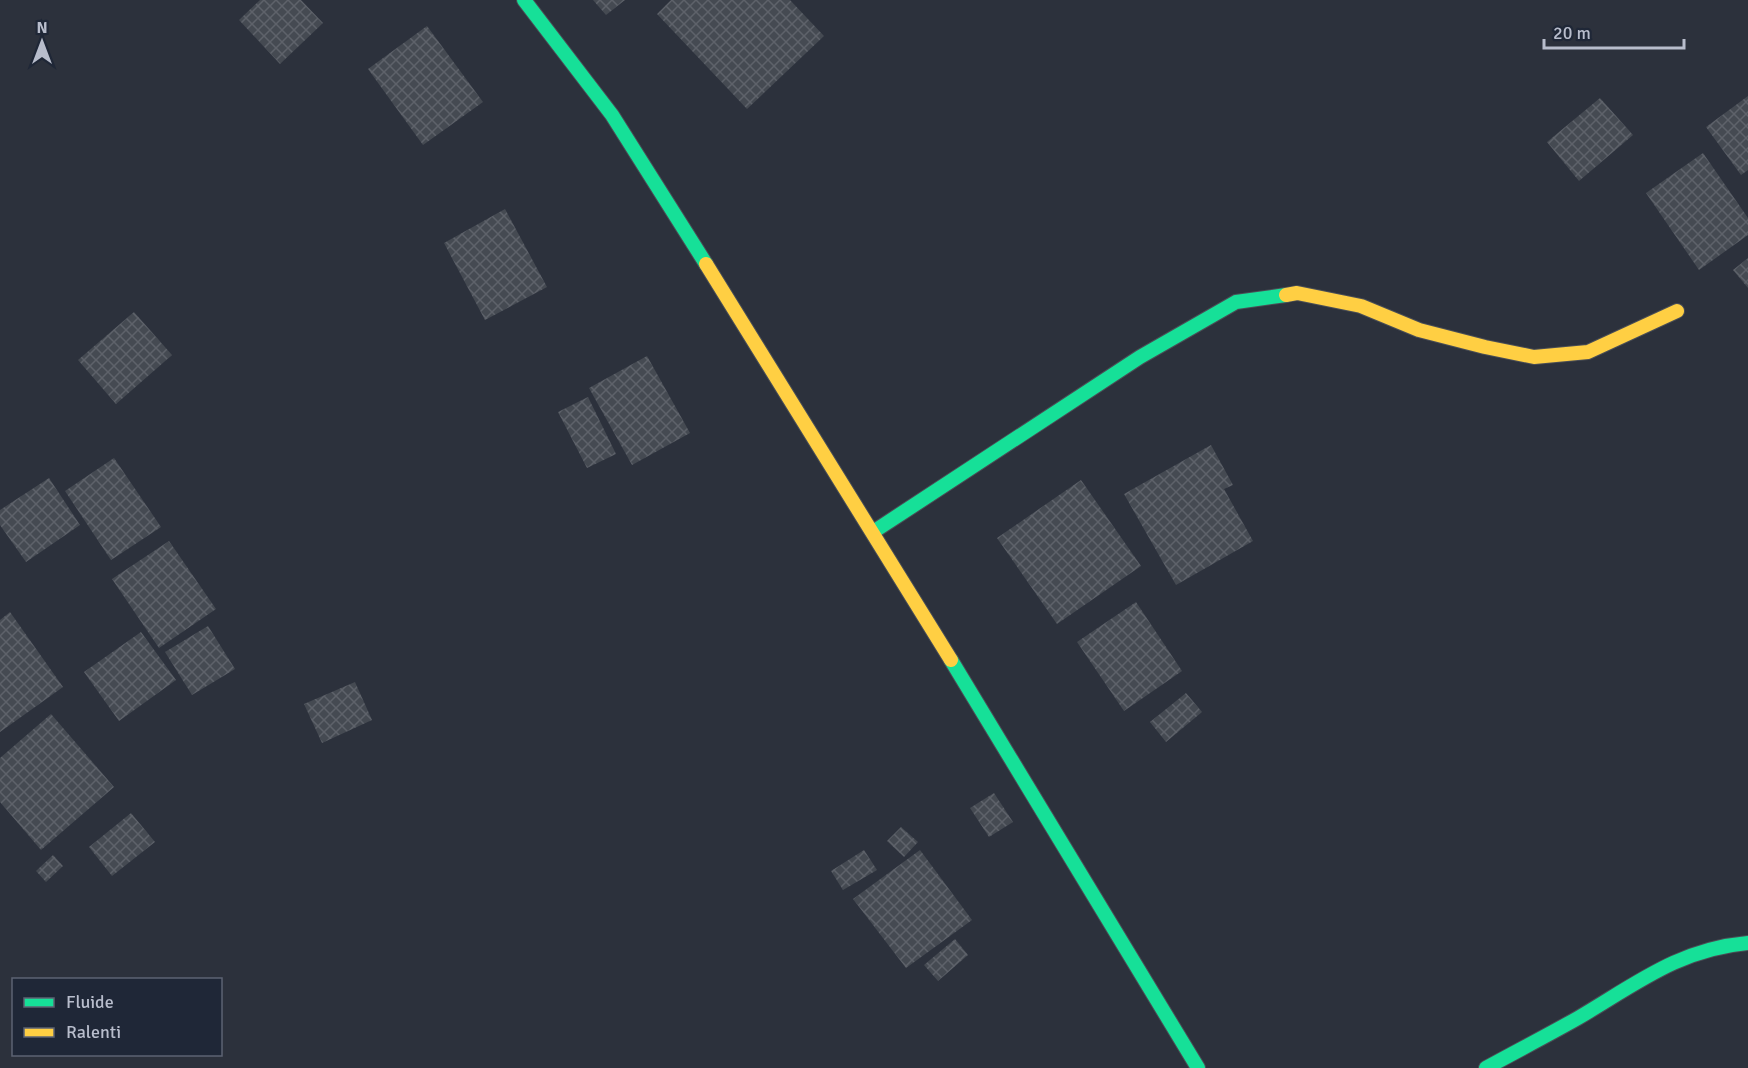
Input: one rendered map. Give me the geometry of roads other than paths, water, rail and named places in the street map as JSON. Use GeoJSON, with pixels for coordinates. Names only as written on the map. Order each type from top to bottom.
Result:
{"type":"FeatureCollection","features":[{"type":"Feature","properties":{"kind":"street"},"geometry":{"type":"LineString","coordinates":[[524,0],[612,115],[873,532],[1198,1068]]}},
{"type":"Feature","properties":{"kind":"street"},"geometry":{"type":"LineString","coordinates":[[873,532],[1130,363],[1236,302],[1297,293],[1361,306],[1419,330],[1534,357],[1588,352],[1677,311]]}},
{"type":"Feature","properties":{"kind":"street"},"geometry":{"type":"LineString","coordinates":[[1486,1068],[1677,959],[1732,943],[1748,943]]}}]}
